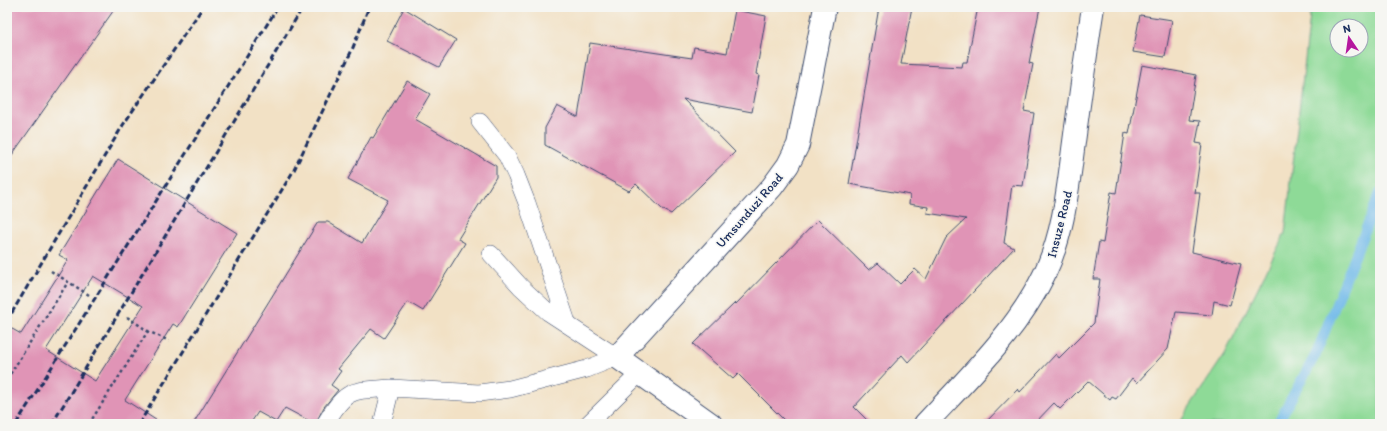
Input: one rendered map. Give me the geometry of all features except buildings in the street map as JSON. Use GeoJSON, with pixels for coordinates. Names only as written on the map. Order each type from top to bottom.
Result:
{"type":"FeatureCollection","features":[{"type":"Feature","properties":{"kind":"street","name":"Umsunduzi Road"},"geometry":{"type":"LineString","coordinates":[[617,357],[772,187],[788,165],[798,145],[825,7]]}},
{"type":"Feature","properties":{"kind":"street","name":"Insuze Road"},"geometry":{"type":"LineString","coordinates":[[925,424],[977,368],[1023,312],[1044,275],[1055,248],[1068,189],[1092,7]]}},
{"type":"Feature","properties":{"kind":"street"},"geometry":{"type":"LineString","coordinates":[[617,357],[711,424]]}},
{"type":"Feature","properties":{"kind":"lane"},"geometry":{"type":"LineString","coordinates":[[480,122],[507,156],[516,175],[528,203],[568,325]]}},
{"type":"Feature","properties":{"kind":"lane"},"geometry":{"type":"LineString","coordinates":[[491,254],[548,312],[617,357]]}},
{"type":"Feature","properties":{"kind":"lane","name":"Umsunduzi Road"},"geometry":{"type":"LineString","coordinates":[[325,424],[337,405],[349,393],[356,390],[391,388],[479,393],[510,389],[587,369],[617,357]]}},
{"type":"Feature","properties":{"kind":"lane"},"geometry":{"type":"LineString","coordinates":[[588,424],[640,373]]}},
{"type":"Feature","properties":{"kind":"lane"},"geometry":{"type":"LineString","coordinates":[[382,424],[391,388]]}},
{"type":"Feature","properties":{"kind":"path"},"geometry":{"type":"LineString","coordinates":[[51,271],[90,295]]}},
{"type":"Feature","properties":{"kind":"path"},"geometry":{"type":"LineString","coordinates":[[7,379],[68,282]]}},
{"type":"Feature","properties":{"kind":"path"},"geometry":{"type":"LineString","coordinates":[[127,317],[148,331],[169,341]]}},
{"type":"Feature","properties":{"kind":"path"},"geometry":{"type":"LineString","coordinates":[[89,424],[148,331]]}},
{"type":"Feature","properties":{"kind":"green space"},"geometry":{"type":"Polygon","coordinates":[[[1311,7],[1380,7],[1380,424],[1178,424],[1225,354],[1285,233],[1311,7]]]}},
{"type":"Feature","properties":{"kind":"waterway"},"geometry":{"type":"LineString","coordinates":[[1277,424],[1316,354],[1380,193]]}},
{"type":"Feature","properties":{"kind":"railway"},"geometry":{"type":"LineString","coordinates":[[7,321],[123,125],[203,7]]}},
{"type":"Feature","properties":{"kind":"railway"},"geometry":{"type":"LineString","coordinates":[[16,424],[278,7]]}},
{"type":"Feature","properties":{"kind":"railway"},"geometry":{"type":"LineString","coordinates":[[52,424],[303,7]]}},
{"type":"Feature","properties":{"kind":"railway"},"geometry":{"type":"LineString","coordinates":[[139,424],[294,170],[352,50],[369,7]]}}]}
